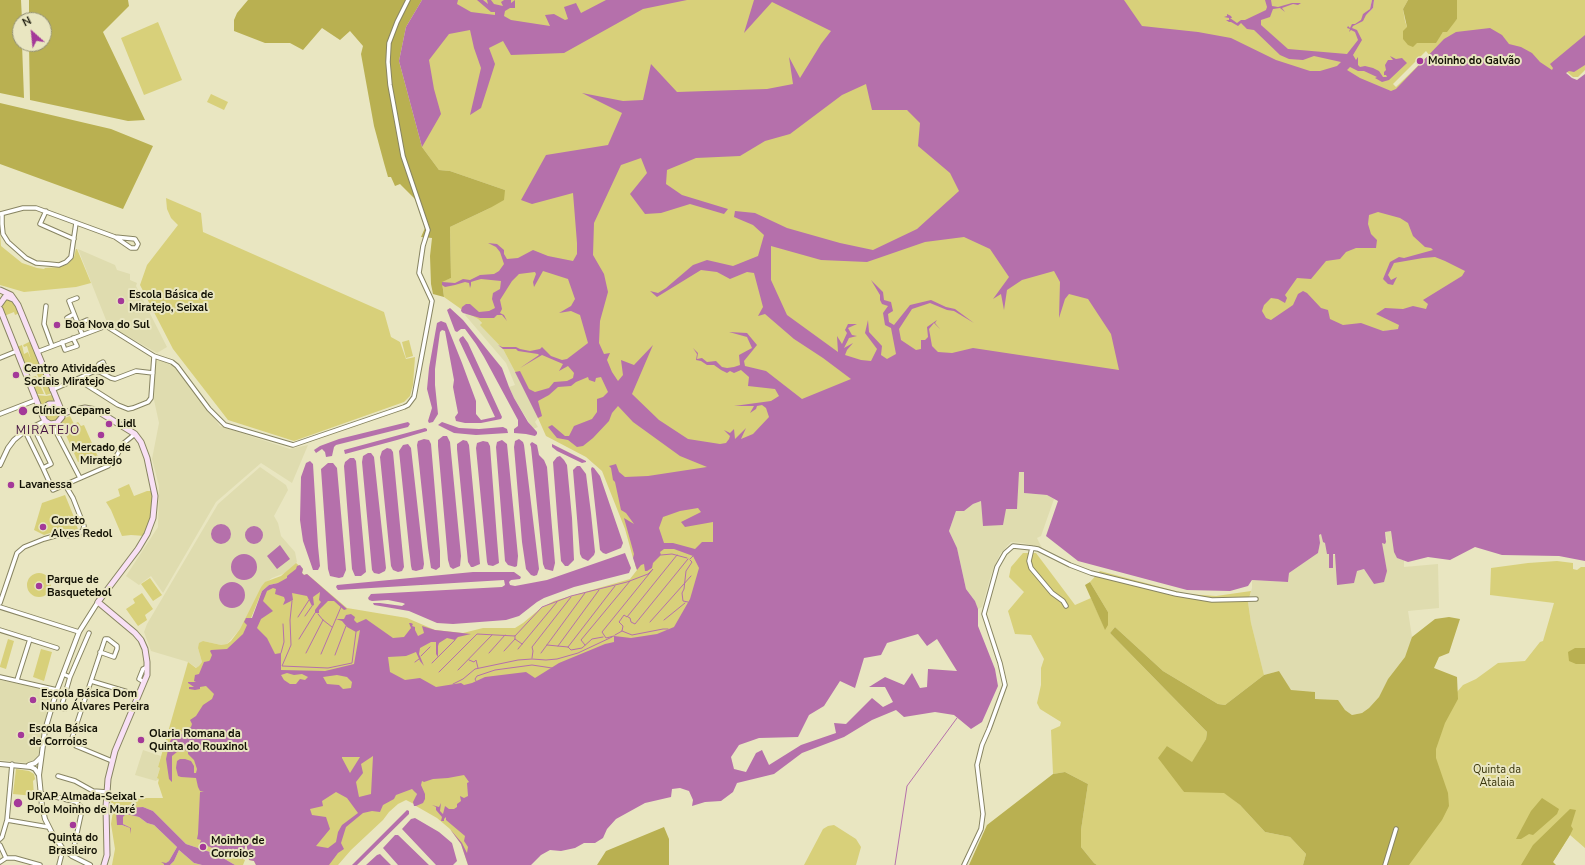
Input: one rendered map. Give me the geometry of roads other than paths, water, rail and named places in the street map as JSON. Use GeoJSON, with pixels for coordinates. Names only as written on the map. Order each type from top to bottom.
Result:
{"type":"FeatureCollection","features":[{"type":"Feature","properties":{"kind":"main road"},"geometry":{"type":"LineString","coordinates":[[0,290],[16,300],[61,410],[60,420],[55,424],[50,424],[45,421],[0,309]]}},
{"type":"Feature","properties":{"kind":"main road"},"geometry":{"type":"LineString","coordinates":[[0,304],[2,299],[8,297],[16,300]]}},
{"type":"Feature","properties":{"kind":"main road"},"geometry":{"type":"LineString","coordinates":[[42,413],[44,408],[49,404],[55,404],[61,410],[85,408],[96,410],[135,434],[141,442],[152,478],[155,496],[153,518],[147,534],[138,549],[98,602],[141,640],[147,655],[147,667],[144,682],[112,761],[107,792],[107,855],[104,865]]}},
{"type":"Feature","properties":{"kind":"street"},"geometry":{"type":"LineString","coordinates":[[37,352],[106,326],[154,356],[172,362],[177,366],[209,409],[225,425],[293,445],[404,407],[411,402],[416,391],[432,301],[419,273],[423,246],[428,230],[403,156],[390,85],[388,62],[390,44],[397,22],[408,0]]}},
{"type":"Feature","properties":{"kind":"street"},"geometry":{"type":"LineString","coordinates":[[76,223],[71,257],[66,262],[59,265],[36,263],[26,258],[8,242],[3,234],[1,215],[23,208],[36,208],[115,237],[135,239],[138,244],[136,248],[131,248],[115,237]]}},
{"type":"Feature","properties":{"kind":"street"},"geometry":{"type":"LineString","coordinates":[[46,211],[40,224],[74,239]]}},
{"type":"Feature","properties":{"kind":"street"},"geometry":{"type":"LineString","coordinates":[[77,298],[69,301],[82,334]]}},
{"type":"Feature","properties":{"kind":"street"},"geometry":{"type":"LineString","coordinates":[[46,306],[44,324],[52,346]]}},
{"type":"Feature","properties":{"kind":"street"},"geometry":{"type":"LineString","coordinates":[[67,318],[74,314]]}},
{"type":"Feature","properties":{"kind":"street"},"geometry":{"type":"LineString","coordinates":[[78,324],[87,320]]}},
{"type":"Feature","properties":{"kind":"street"},"geometry":{"type":"LineString","coordinates":[[62,342],[65,350],[76,346],[72,338]]}},
{"type":"Feature","properties":{"kind":"street"},"geometry":{"type":"LineString","coordinates":[[0,358],[16,351]]}},
{"type":"Feature","properties":{"kind":"street"},"geometry":{"type":"LineString","coordinates":[[77,379],[118,405],[128,409],[148,402],[151,398],[154,356]]}},
{"type":"Feature","properties":{"kind":"street"},"geometry":{"type":"LineString","coordinates":[[52,390],[95,371],[99,364],[103,362],[105,367],[104,373]]}},
{"type":"Feature","properties":{"kind":"street"},"geometry":{"type":"LineString","coordinates":[[95,371],[104,373],[115,379],[136,371],[153,373]]}},
{"type":"Feature","properties":{"kind":"street"},"geometry":{"type":"LineString","coordinates":[[0,414],[36,400]]}},
{"type":"Feature","properties":{"kind":"street"},"geometry":{"type":"LineString","coordinates":[[0,465],[11,443],[25,431],[45,421]]}},
{"type":"Feature","properties":{"kind":"street"},"geometry":{"type":"LineString","coordinates":[[55,424],[54,428],[80,478]]}},
{"type":"Feature","properties":{"kind":"street"},"geometry":{"type":"LineString","coordinates":[[33,426],[51,464],[43,468]]}},
{"type":"Feature","properties":{"kind":"street"},"geometry":{"type":"LineString","coordinates":[[25,431],[53,490],[108,466],[114,460],[124,443],[135,434]]}},
{"type":"Feature","properties":{"kind":"street"},"geometry":{"type":"LineString","coordinates":[[0,603],[17,553],[24,548],[44,539],[58,535],[78,535],[84,530],[84,526],[73,498],[67,488],[70,483]]}},
{"type":"Feature","properties":{"kind":"street"},"geometry":{"type":"LineString","coordinates":[[964,865],[981,829],[983,814],[977,765],[982,745],[1005,685],[1000,663],[984,614],[997,567],[1005,553],[1013,546],[1038,549],[1070,565],[1091,572],[1176,594],[1212,600],[1256,599]]}},
{"type":"Feature","properties":{"kind":"street"},"geometry":{"type":"LineString","coordinates":[[1032,548],[1029,561],[1031,568],[1052,593],[1063,601],[1066,606]]}},
{"type":"Feature","properties":{"kind":"street"},"geometry":{"type":"LineString","coordinates":[[90,865],[80,863],[63,848],[48,827],[42,806],[39,775],[45,730],[56,690],[79,632],[98,602]]}},
{"type":"Feature","properties":{"kind":"street"},"geometry":{"type":"LineString","coordinates":[[0,607],[79,632]]}},
{"type":"Feature","properties":{"kind":"street"},"geometry":{"type":"LineString","coordinates":[[0,630],[57,648]]}},
{"type":"Feature","properties":{"kind":"street"},"geometry":{"type":"LineString","coordinates":[[65,709],[60,708],[70,677],[89,633]]}},
{"type":"Feature","properties":{"kind":"street"},"geometry":{"type":"LineString","coordinates":[[17,680],[30,639]]}},
{"type":"Feature","properties":{"kind":"street"},"geometry":{"type":"LineString","coordinates":[[100,652],[114,657],[117,646],[108,639],[105,639],[100,652],[72,738],[72,741],[76,746],[112,761]]}},
{"type":"Feature","properties":{"kind":"street"},"geometry":{"type":"LineString","coordinates":[[63,674],[70,677]]}},
{"type":"Feature","properties":{"kind":"street"},"geometry":{"type":"LineString","coordinates":[[0,677],[56,690]]}},
{"type":"Feature","properties":{"kind":"street"},"geometry":{"type":"LineString","coordinates":[[91,681],[138,695]]}},
{"type":"Feature","properties":{"kind":"street"},"geometry":{"type":"LineString","coordinates":[[26,766],[35,763],[41,757]]}},
{"type":"Feature","properties":{"kind":"street"},"geometry":{"type":"LineString","coordinates":[[0,764],[26,766],[35,769],[39,775]]}},
{"type":"Feature","properties":{"kind":"street"},"geometry":{"type":"LineString","coordinates":[[0,839],[7,820],[12,764]]}},
{"type":"Feature","properties":{"kind":"street"},"geometry":{"type":"LineString","coordinates":[[58,776],[76,781],[94,791],[107,792]]}},
{"type":"Feature","properties":{"kind":"street"},"geometry":{"type":"LineString","coordinates":[[40,793],[76,802],[82,807],[72,856]]}},
{"type":"Feature","properties":{"kind":"street"},"geometry":{"type":"LineString","coordinates":[[7,820],[48,827]]}},
{"type":"Feature","properties":{"kind":"street"},"geometry":{"type":"LineString","coordinates":[[1386,865],[1396,829]]}},
{"type":"Feature","properties":{"kind":"street"},"geometry":{"type":"LineString","coordinates":[[0,845],[6,858]]}},
{"type":"Feature","properties":{"kind":"street"},"geometry":{"type":"LineString","coordinates":[[59,865],[63,848]]}},
{"type":"Feature","properties":{"kind":"street"},"geometry":{"type":"LineString","coordinates":[[0,862],[6,858],[15,858],[40,865]]}},
{"type":"Feature","properties":{"kind":"waterway"},"geometry":{"type":"LineString","coordinates":[[661,555],[672,554],[687,558]]}},
{"type":"Feature","properties":{"kind":"waterway"},"geometry":{"type":"LineString","coordinates":[[615,635],[622,631],[623,626],[619,622],[624,615],[627,617],[677,555]]}},
{"type":"Feature","properties":{"kind":"waterway"},"geometry":{"type":"LineString","coordinates":[[690,559],[693,556]]}},
{"type":"Feature","properties":{"kind":"waterway"},"geometry":{"type":"LineString","coordinates":[[628,617],[630,618],[631,622],[635,624],[688,559]]}},
{"type":"Feature","properties":{"kind":"waterway"},"geometry":{"type":"LineString","coordinates":[[688,602],[683,601],[682,593],[684,589],[686,571],[692,562],[690,560]]}},
{"type":"Feature","properties":{"kind":"waterway"},"geometry":{"type":"LineString","coordinates":[[439,672],[477,634],[515,636],[542,607],[571,596],[627,582],[648,574],[653,569],[602,632],[606,638],[614,636]]}},
{"type":"Feature","properties":{"kind":"waterway"},"geometry":{"type":"LineString","coordinates":[[650,622],[691,576]]}},
{"type":"Feature","properties":{"kind":"waterway"},"geometry":{"type":"LineString","coordinates":[[585,645],[581,640],[630,581]]}},
{"type":"Feature","properties":{"kind":"waterway"},"geometry":{"type":"LineString","coordinates":[[568,647],[615,586]]}},
{"type":"Feature","properties":{"kind":"waterway"},"geometry":{"type":"LineString","coordinates":[[558,646],[599,590]]}},
{"type":"Feature","properties":{"kind":"waterway"},"geometry":{"type":"LineString","coordinates":[[541,653],[585,593]]}},
{"type":"Feature","properties":{"kind":"waterway"},"geometry":{"type":"LineString","coordinates":[[532,658],[532,647],[571,597]]}},
{"type":"Feature","properties":{"kind":"waterway"},"geometry":{"type":"LineString","coordinates":[[298,617],[309,600]]}},
{"type":"Feature","properties":{"kind":"waterway"},"geometry":{"type":"LineString","coordinates":[[292,601],[290,620],[291,645],[282,666],[328,668],[352,663],[356,632]]}},
{"type":"Feature","properties":{"kind":"waterway"},"geometry":{"type":"LineString","coordinates":[[518,649],[557,602]]}},
{"type":"Feature","properties":{"kind":"waterway"},"geometry":{"type":"LineString","coordinates":[[664,620],[685,603]]}},
{"type":"Feature","properties":{"kind":"waterway"},"geometry":{"type":"LineString","coordinates":[[305,616],[312,606]]}},
{"type":"Feature","properties":{"kind":"waterway"},"geometry":{"type":"LineString","coordinates":[[321,654],[341,607]]}},
{"type":"Feature","properties":{"kind":"waterway"},"geometry":{"type":"LineString","coordinates":[[299,639],[315,613]]}},
{"type":"Feature","properties":{"kind":"waterway"},"geometry":{"type":"LineString","coordinates":[[318,614],[332,627]]}},
{"type":"Feature","properties":{"kind":"waterway"},"geometry":{"type":"LineString","coordinates":[[306,653],[323,620]]}},
{"type":"Feature","properties":{"kind":"waterway"},"geometry":{"type":"LineString","coordinates":[[281,653],[284,642],[283,624]]}},
{"type":"Feature","properties":{"kind":"waterway"},"geometry":{"type":"LineString","coordinates":[[335,655],[346,626]]}},
{"type":"Feature","properties":{"kind":"waterway"},"geometry":{"type":"LineString","coordinates":[[622,631],[632,635],[668,629]]}},
{"type":"Feature","properties":{"kind":"waterway"},"geometry":{"type":"LineString","coordinates":[[458,670],[492,635]]}},
{"type":"Feature","properties":{"kind":"waterway"},"geometry":{"type":"LineString","coordinates":[[489,653],[505,635]]}},
{"type":"Feature","properties":{"kind":"waterway"},"geometry":{"type":"LineString","coordinates":[[504,651],[515,639],[515,636]]}},
{"type":"Feature","properties":{"kind":"waterway"},"geometry":{"type":"LineString","coordinates":[[547,645],[568,647],[571,650],[582,648],[592,639],[603,637]]}},
{"type":"Feature","properties":{"kind":"waterway"},"geometry":{"type":"LineString","coordinates":[[453,684],[463,679],[475,669],[518,660],[557,659],[578,653],[612,637]]}},
{"type":"Feature","properties":{"kind":"waterway"},"geometry":{"type":"LineString","coordinates":[[515,639],[522,644]]}},
{"type":"Feature","properties":{"kind":"waterway"},"geometry":{"type":"LineString","coordinates":[[432,663],[455,640]]}},
{"type":"Feature","properties":{"kind":"waterway"},"geometry":{"type":"LineString","coordinates":[[421,656],[430,647]]}},
{"type":"Feature","properties":{"kind":"waterway"},"geometry":{"type":"LineString","coordinates":[[415,662],[419,659]]}},
{"type":"Feature","properties":{"kind":"waterway"},"geometry":{"type":"LineString","coordinates":[[469,660],[474,662],[476,660],[478,668]]}},
{"type":"Feature","properties":{"kind":"waterway"},"geometry":{"type":"LineString","coordinates":[[476,681],[475,679],[477,676],[495,670],[532,665],[552,668]]}},
{"type":"Feature","properties":{"kind":"waterway"},"geometry":{"type":"LineString","coordinates":[[895,865],[907,786],[957,718]]}},
{"type":"Feature","properties":{"kind":"place","name":"Moinho do Galvão"},"geometry":{"type":"Point","coordinates":[1420,61]}},
{"type":"Feature","properties":{"kind":"place","name":"Escola Básica de Miratejo, Seixal"},"geometry":{"type":"Point","coordinates":[121,301]}},
{"type":"Feature","properties":{"kind":"place","name":"Boa Nova do Sul"},"geometry":{"type":"Point","coordinates":[57,325]}},
{"type":"Feature","properties":{"kind":"place","name":"Centro Atividades Sociais Miratejo"},"geometry":{"type":"Point","coordinates":[16,375]}},
{"type":"Feature","properties":{"kind":"place","name":"Clínica Cepame"},"geometry":{"type":"Point","coordinates":[23,411]}},
{"type":"Feature","properties":{"kind":"place","name":"Lidl"},"geometry":{"type":"Point","coordinates":[109,424]}},
{"type":"Feature","properties":{"kind":"place","name":"Mercado de Miratejo"},"geometry":{"type":"Point","coordinates":[101,435]}},
{"type":"Feature","properties":{"kind":"place","name":"Lavanessa"},"geometry":{"type":"Point","coordinates":[11,485]}},
{"type":"Feature","properties":{"kind":"place","name":"Coreto Alves Redol"},"geometry":{"type":"Point","coordinates":[43,527]}},
{"type":"Feature","properties":{"kind":"place","name":"Parque de Basquetebol"},"geometry":{"type":"Point","coordinates":[39,586]}},
{"type":"Feature","properties":{"kind":"place","name":"Escola Básica Dom Nuno Álvares Pereira"},"geometry":{"type":"Point","coordinates":[33,700]}},
{"type":"Feature","properties":{"kind":"place","name":"Escola Básica de Corroios"},"geometry":{"type":"Point","coordinates":[21,735]}},
{"type":"Feature","properties":{"kind":"place","name":"Olaria Romana da Quinta do Rouxinol"},"geometry":{"type":"Point","coordinates":[141,740]}},
{"type":"Feature","properties":{"kind":"place","name":"URAP Almada-Seixal - Polo Moinho de Maré"},"geometry":{"type":"Point","coordinates":[18,803]}},
{"type":"Feature","properties":{"kind":"place","name":"Quinta do Brasileiro"},"geometry":{"type":"Point","coordinates":[73,825]}},
{"type":"Feature","properties":{"kind":"place","name":"Moinho de Corroios"},"geometry":{"type":"Point","coordinates":[203,847]}},
{"type":"Feature","properties":{"kind":"district","name":"MIRATEJO"},"geometry":{"type":"Point","coordinates":[48,431]}},
{"type":"Feature","properties":{"kind":"park label","name":"Quinta da Atalaia"},"geometry":{"type":"Point","coordinates":[1497,776]}}]}
